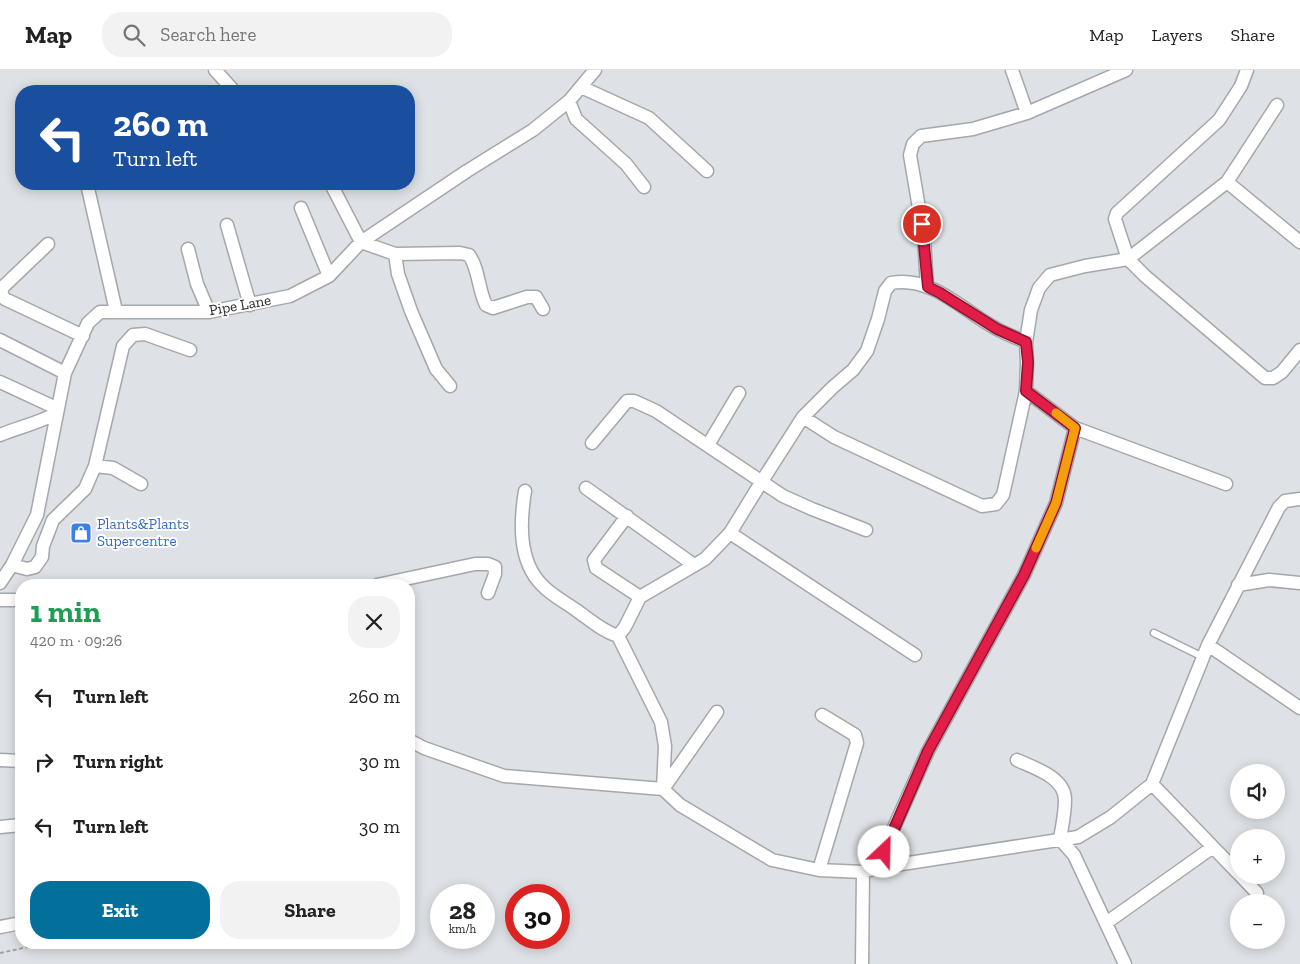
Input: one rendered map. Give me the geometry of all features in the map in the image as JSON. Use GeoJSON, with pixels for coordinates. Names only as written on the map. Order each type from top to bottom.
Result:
{"type":"FeatureCollection","features":[{"type":"Feature","properties":{"kind":"street"},"geometry":{"type":"LineString","coordinates":[[215,70],[229,85]]}},
{"type":"Feature","properties":{"kind":"street","name":"Pipe Lane"},"geometry":{"type":"LineString","coordinates":[[0,583],[12,565],[37,515],[65,373],[88,323],[100,312],[209,312],[290,296],[329,276],[361,242],[467,171],[533,130],[569,101],[595,70]]}},
{"type":"Feature","properties":{"kind":"street"},"geometry":{"type":"LineString","coordinates":[[1012,70],[1027,113]]}},
{"type":"Feature","properties":{"kind":"street"},"geometry":{"type":"LineString","coordinates":[[928,287],[924,237],[910,155],[913,144],[921,136],[973,128],[1027,113],[1126,70]]}},
{"type":"Feature","properties":{"kind":"street"},"geometry":{"type":"LineString","coordinates":[[1247,70],[1241,86],[1218,120],[1117,213],[1115,219],[1128,259],[1145,276],[1265,378],[1273,378],[1282,372],[1300,350]]}},
{"type":"Feature","properties":{"kind":"street"},"geometry":{"type":"LineString","coordinates":[[581,87],[648,118],[707,171]]}},
{"type":"Feature","properties":{"kind":"street"},"geometry":{"type":"LineString","coordinates":[[569,101],[576,119],[626,164],[644,188]]}},
{"type":"Feature","properties":{"kind":"street"},"geometry":{"type":"LineString","coordinates":[[804,417],[834,437],[982,506],[996,504],[1003,495],[1026,391],[1028,362],[1026,342],[1031,310],[1039,288],[1050,275],[1085,266],[1128,259],[1227,182],[1277,105]]}},
{"type":"Feature","properties":{"kind":"street"},"geometry":{"type":"LineString","coordinates":[[1227,182],[1300,242]]}},
{"type":"Feature","properties":{"kind":"street"},"geometry":{"type":"LineString","coordinates":[[88,190],[116,311]]}},
{"type":"Feature","properties":{"kind":"street"},"geometry":{"type":"LineString","coordinates":[[334,190],[361,242],[395,254],[460,253],[469,255],[473,261],[482,298],[486,306],[493,308],[528,297],[536,297],[544,309]]}},
{"type":"Feature","properties":{"kind":"street"},"geometry":{"type":"LineString","coordinates":[[301,208],[329,276]]}},
{"type":"Feature","properties":{"kind":"street"},"geometry":{"type":"LineString","coordinates":[[227,225],[250,305]]}},
{"type":"Feature","properties":{"kind":"street"},"geometry":{"type":"LineString","coordinates":[[48,244],[2,287],[1,294],[5,298],[83,336]]}},
{"type":"Feature","properties":{"kind":"street"},"geometry":{"type":"LineString","coordinates":[[188,249],[197,284],[209,312]]}},
{"type":"Feature","properties":{"kind":"street"},"geometry":{"type":"LineString","coordinates":[[395,254],[398,274],[411,311],[436,369],[450,386]]}},
{"type":"Feature","properties":{"kind":"street"},"geometry":{"type":"LineString","coordinates":[[618,636],[625,627],[640,597],[711,554],[730,533],[762,480],[804,417],[833,387],[853,370],[867,351],[885,291],[891,283],[902,281],[928,287],[997,329],[1026,342]]}},
{"type":"Feature","properties":{"kind":"street"},"geometry":{"type":"LineString","coordinates":[[12,565],[27,569],[35,567],[42,557],[43,546],[53,520],[85,488],[95,466],[123,346],[133,335],[145,334],[190,350]]}},
{"type":"Feature","properties":{"kind":"street"},"geometry":{"type":"LineString","coordinates":[[0,340],[65,373]]}},
{"type":"Feature","properties":{"kind":"street"},"geometry":{"type":"LineString","coordinates":[[0,382],[54,407],[57,413],[0,435]]}},
{"type":"Feature","properties":{"kind":"street"},"geometry":{"type":"LineString","coordinates":[[1026,391],[1075,428],[1226,484]]}},
{"type":"Feature","properties":{"kind":"street"},"geometry":{"type":"LineString","coordinates":[[708,445],[739,393]]}},
{"type":"Feature","properties":{"kind":"street"},"geometry":{"type":"LineString","coordinates":[[592,443],[626,402],[634,401],[656,411],[762,480],[783,496],[866,530]]}},
{"type":"Feature","properties":{"kind":"street"},"geometry":{"type":"LineString","coordinates":[[876,868],[928,751],[1024,575],[1056,503],[1075,428]]}},
{"type":"Feature","properties":{"kind":"street"},"geometry":{"type":"LineString","coordinates":[[95,466],[113,468],[141,484]]}},
{"type":"Feature","properties":{"kind":"street"},"geometry":{"type":"LineString","coordinates":[[586,488],[694,565]]}},
{"type":"Feature","properties":{"kind":"street"},"geometry":{"type":"LineString","coordinates":[[525,491],[522,507],[524,554],[531,571],[542,586],[594,623],[618,636],[661,722],[665,746],[663,789]]}},
{"type":"Feature","properties":{"kind":"street"},"geometry":{"type":"LineString","coordinates":[[415,743],[504,776],[663,789],[680,805],[772,860],[819,870],[863,872],[876,868],[1078,837],[1111,817],[1152,784],[1206,651],[1238,585],[1279,507],[1285,501],[1300,499]]}},
{"type":"Feature","properties":{"kind":"street"},"geometry":{"type":"LineString","coordinates":[[627,516],[594,560],[596,568],[640,597]]}},
{"type":"Feature","properties":{"kind":"street"},"geometry":{"type":"LineString","coordinates":[[730,533],[915,655]]}},
{"type":"Feature","properties":{"kind":"street"},"geometry":{"type":"LineString","coordinates":[[406,579],[475,564],[488,564],[495,567],[495,574],[488,593]]}},
{"type":"Feature","properties":{"kind":"street"},"geometry":{"type":"LineString","coordinates":[[1238,585],[1269,580],[1300,583]]}},
{"type":"Feature","properties":{"kind":"street"},"geometry":{"type":"LineString","coordinates":[[0,600],[15,600]]}},
{"type":"Feature","properties":{"kind":"street"},"geometry":{"type":"LineString","coordinates":[[1206,651],[1300,708]]}},
{"type":"Feature","properties":{"kind":"street"},"geometry":{"type":"LineString","coordinates":[[663,789],[717,712]]}},
{"type":"Feature","properties":{"kind":"street"},"geometry":{"type":"LineString","coordinates":[[819,870],[857,743],[855,735],[822,715]]}},
{"type":"Feature","properties":{"kind":"street"},"geometry":{"type":"LineString","coordinates":[[0,760],[15,761]]}},
{"type":"Feature","properties":{"kind":"street"},"geometry":{"type":"LineString","coordinates":[[1017,760],[1054,778],[1062,788],[1066,799],[1060,839]]}},
{"type":"Feature","properties":{"kind":"street"},"geometry":{"type":"LineString","coordinates":[[1152,784],[1230,865]]}},
{"type":"Feature","properties":{"kind":"street"},"geometry":{"type":"LineString","coordinates":[[0,826],[15,825]]}},
{"type":"Feature","properties":{"kind":"street"},"geometry":{"type":"LineString","coordinates":[[1060,839],[1074,854],[1125,964]]}},
{"type":"Feature","properties":{"kind":"street"},"geometry":{"type":"LineString","coordinates":[[1106,923],[1213,847]]}},
{"type":"Feature","properties":{"kind":"street"},"geometry":{"type":"LineString","coordinates":[[862,964],[863,872]]}},
{"type":"Feature","properties":{"kind":"street"},"geometry":{"type":"LineString","coordinates":[[1248,884],[1257,893]]}},
{"type":"Feature","properties":{"kind":"street"},"geometry":{"type":"LineString","coordinates":[[0,927],[15,924]]}},
{"type":"Feature","properties":{"kind":"lane"},"geometry":{"type":"LineString","coordinates":[[1154,633],[1206,651]]}},
{"type":"Feature","properties":{"kind":"path"},"geometry":{"type":"LineString","coordinates":[[0,953],[19,949]]}},
{"type":"Feature","properties":{"kind":"slow traffic"},"geometry":{"type":"LineString","coordinates":[[1036,548],[1056,503],[1075,428],[1056,413]]}},
{"type":"Feature","properties":{"kind":"place","name":"Plants&Plants Supercentre"},"geometry":{"type":"Point","coordinates":[81,533]}},
{"type":"Feature","properties":{"kind":"route"},"geometry":{"type":"LineString","coordinates":[[884,852],[928,751],[1024,575],[1056,503],[1075,428],[1026,391],[1028,362],[1026,342],[997,329],[928,287],[922,224]]}}]}
